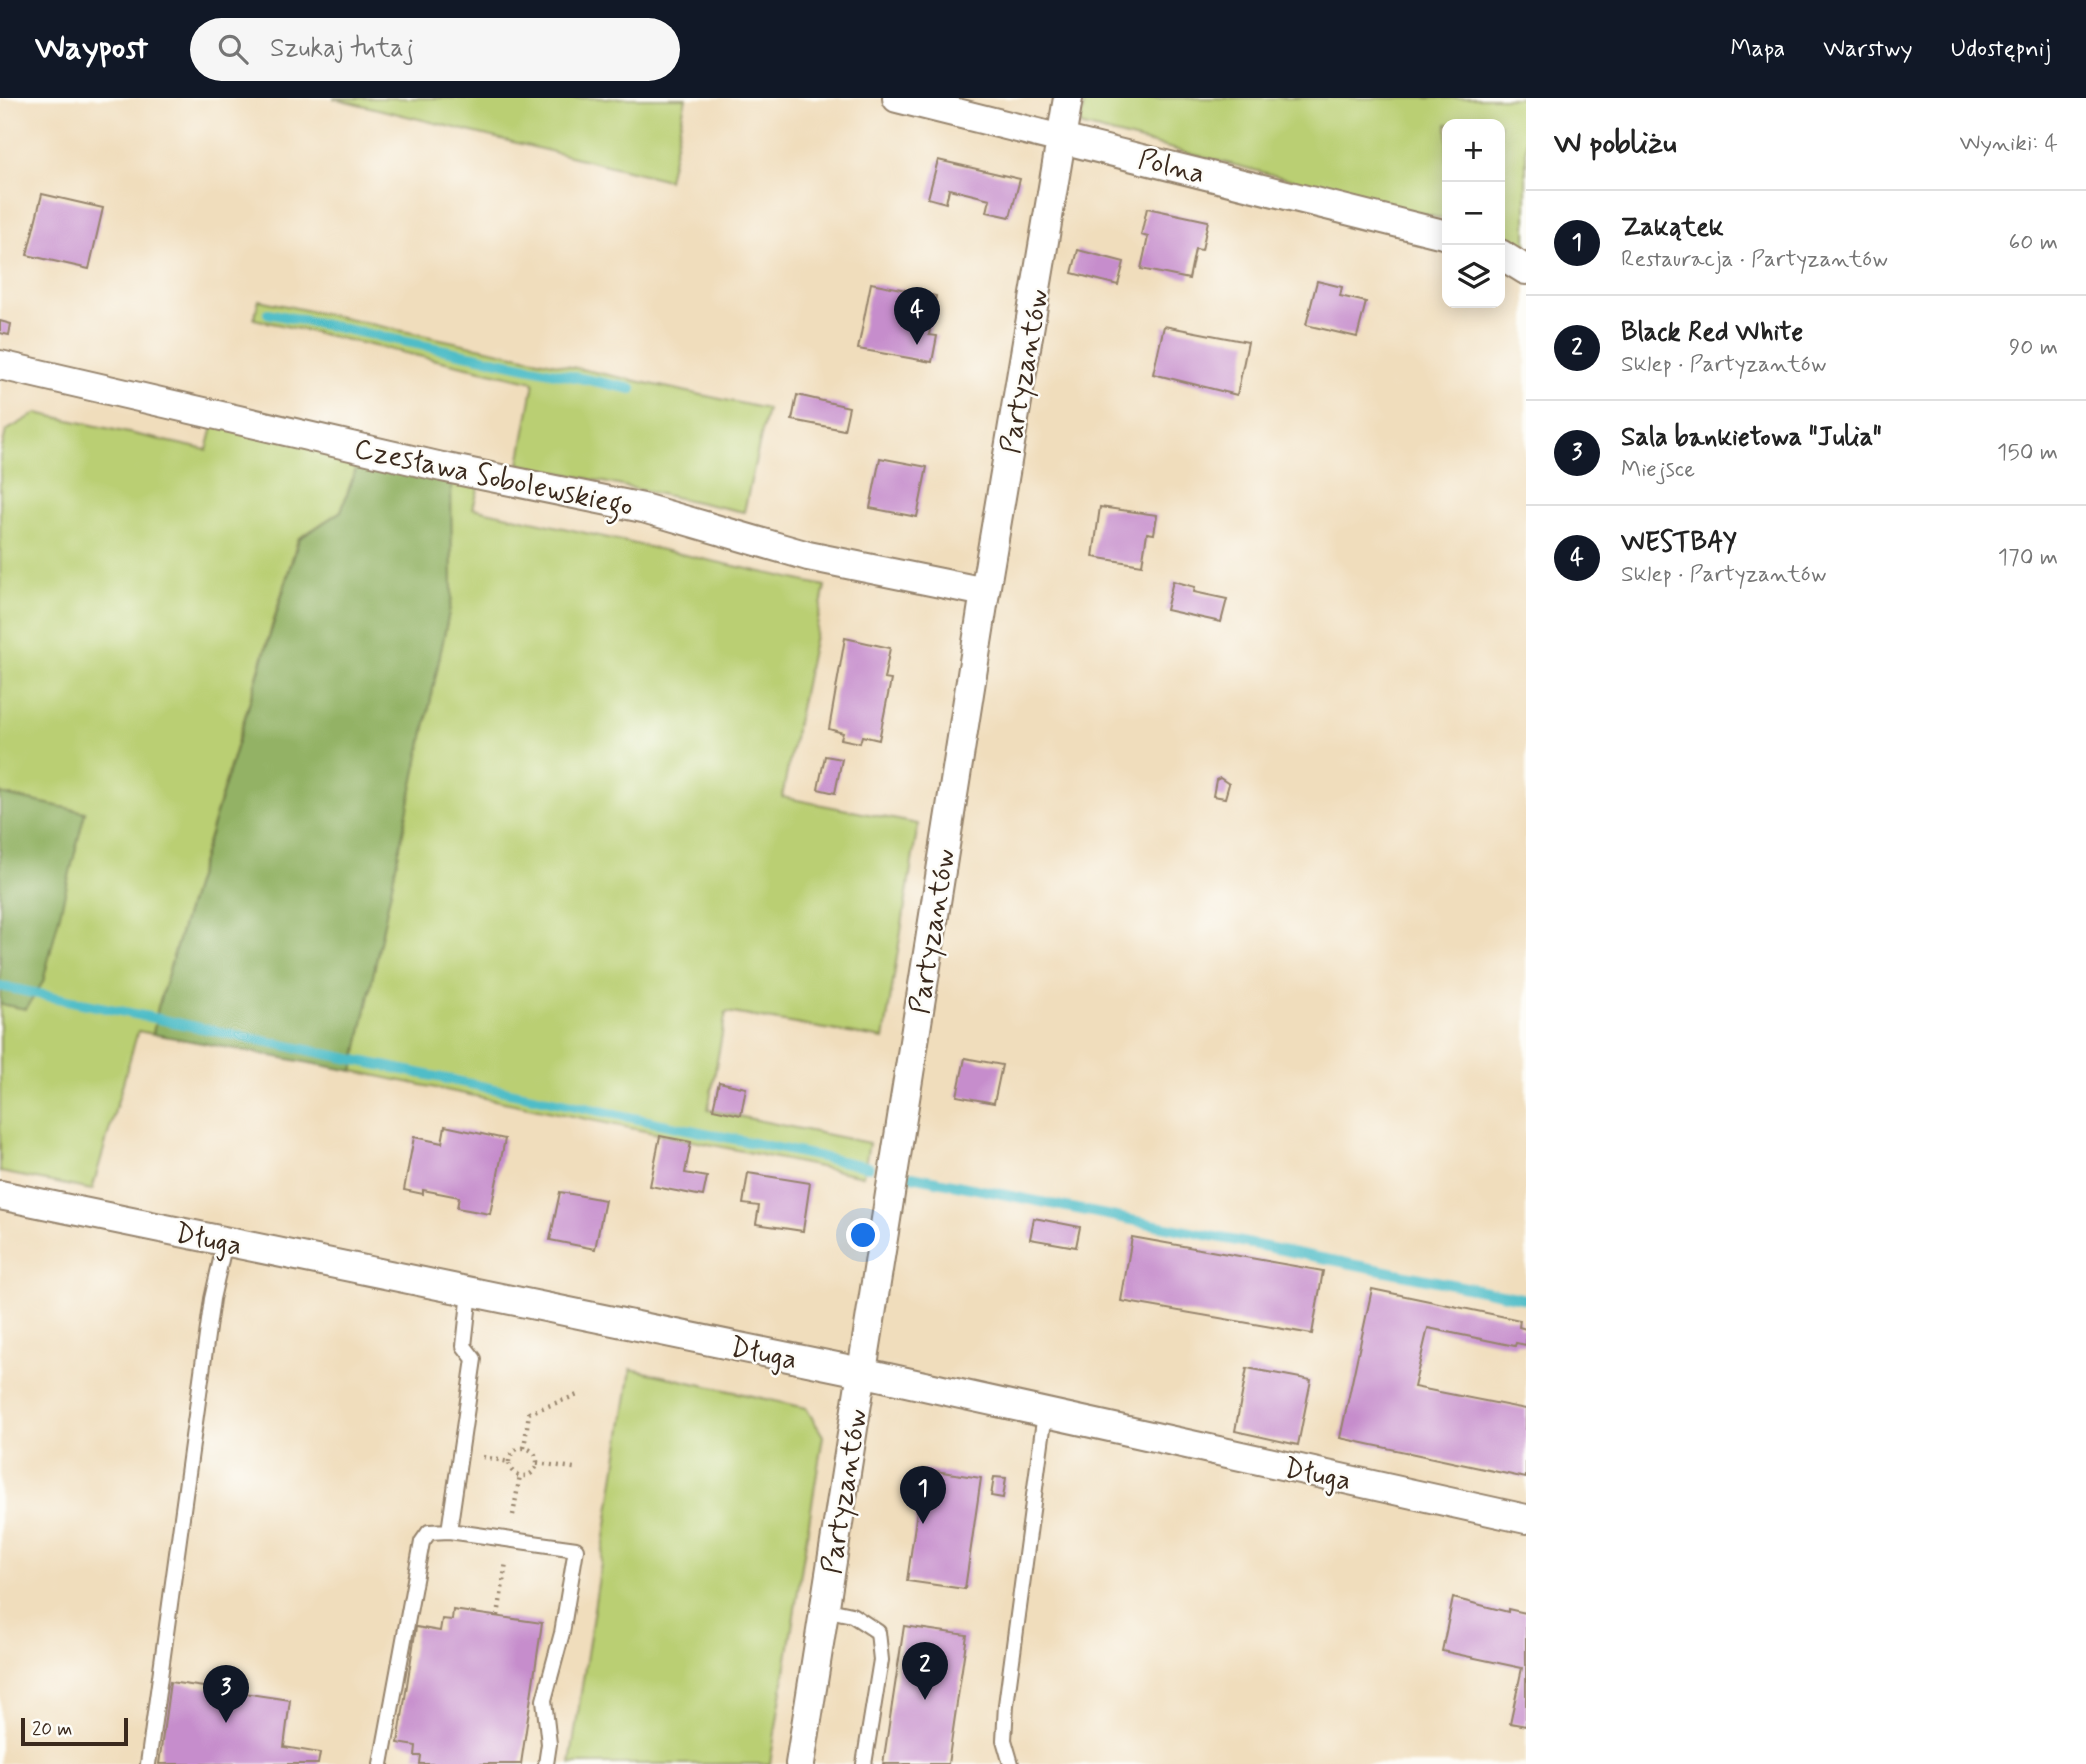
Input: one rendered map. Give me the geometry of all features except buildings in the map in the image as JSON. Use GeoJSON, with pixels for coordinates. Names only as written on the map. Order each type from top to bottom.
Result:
{"type":"FeatureCollection","features":[{"type":"Feature","properties":{"kind":"street","name":"Polna"},"geometry":{"type":"LineString","coordinates":[[897,98],[1442,234]]}},
{"type":"Feature","properties":{"kind":"street","name":"Partyzantów"},"geometry":{"type":"LineString","coordinates":[[800,1764],[985,592],[1068,98]]}},
{"type":"Feature","properties":{"kind":"street"},"geometry":{"type":"LineString","coordinates":[[1505,257],[1526,270]]}},
{"type":"Feature","properties":{"kind":"street","name":"Czesława Sobolewskiego"},"geometry":{"type":"LineString","coordinates":[[0,365],[443,467],[643,508],[807,556],[985,592]]}},
{"type":"Feature","properties":{"kind":"street","name":"Długa"},"geometry":{"type":"LineString","coordinates":[[0,1195],[861,1372],[1526,1519]]}},
{"type":"Feature","properties":{"kind":"lane"},"geometry":{"type":"LineString","coordinates":[[148,1764],[212,1299],[225,1242]]}},
{"type":"Feature","properties":{"kind":"lane"},"geometry":{"type":"LineString","coordinates":[[449,1531],[474,1359],[464,1346],[470,1292]]}},
{"type":"Feature","properties":{"kind":"lane"},"geometry":{"type":"LineString","coordinates":[[1011,1764],[1004,1740],[1006,1705],[1045,1413]]}},
{"type":"Feature","properties":{"kind":"lane"},"geometry":{"type":"LineString","coordinates":[[381,1764],[422,1542],[429,1532],[449,1531],[576,1549],[562,1633],[544,1700],[549,1744],[546,1764]]}},
{"type":"Feature","properties":{"kind":"lane"},"geometry":{"type":"LineString","coordinates":[[824,1609],[852,1615],[878,1632],[881,1660],[864,1764]]}},
{"type":"Feature","properties":{"kind":"path"},"geometry":{"type":"LineString","coordinates":[[524,1448],[529,1413],[580,1394]]}},
{"type":"Feature","properties":{"kind":"path"},"geometry":{"type":"LineString","coordinates":[[524,1448],[532,1451],[537,1464],[529,1474],[516,1474],[510,1466],[510,1458],[515,1451],[524,1448]]}},
{"type":"Feature","properties":{"kind":"path"},"geometry":{"type":"LineString","coordinates":[[537,1464],[574,1468]]}},
{"type":"Feature","properties":{"kind":"green space"},"geometry":{"type":"Polygon","coordinates":[[[333,98],[686,98],[668,180],[333,98]]]}},
{"type":"Feature","properties":{"kind":"green space"},"geometry":{"type":"Polygon","coordinates":[[[1085,98],[1526,98],[1526,248],[1505,237],[1505,119],[1442,119],[1442,219],[1080,125],[1085,98]]]}},
{"type":"Feature","properties":{"kind":"green space"},"geometry":{"type":"Polygon","coordinates":[[[259,300],[767,409],[744,512],[519,464],[534,382],[254,319],[259,300]]]}},
{"type":"Feature","properties":{"kind":"green space"},"geometry":{"type":"Polygon","coordinates":[[[37,413],[207,450],[214,423],[360,458],[341,511],[298,539],[158,1007],[153,1034],[138,1031],[92,1190],[0,1172],[0,1004],[26,1009],[85,812],[0,794],[0,456],[6,431],[37,413]]]}},
{"type":"Feature","properties":{"kind":"green space"},"geometry":{"type":"Polygon","coordinates":[[[360,458],[451,479],[452,598],[353,1071],[153,1034],[158,1007],[299,539],[341,511],[360,458]]]}},
{"type":"Feature","properties":{"kind":"green space"},"geometry":{"type":"Polygon","coordinates":[[[451,479],[479,486],[473,508],[825,586],[782,797],[918,824],[884,1039],[726,1012],[708,1110],[869,1143],[863,1176],[353,1071],[452,598],[451,479]]]}},
{"type":"Feature","properties":{"kind":"green space"},"geometry":{"type":"Polygon","coordinates":[[[0,794],[85,812],[43,982],[26,1009],[0,1004],[0,794]]]}},
{"type":"Feature","properties":{"kind":"green space"},"geometry":{"type":"Polygon","coordinates":[[[631,1369],[806,1408],[823,1436],[770,1764],[570,1764],[631,1369]]]}},
{"type":"Feature","properties":{"kind":"waterway"},"geometry":{"type":"LineString","coordinates":[[268,313],[632,389]]}},
{"type":"Feature","properties":{"kind":"waterway"},"geometry":{"type":"LineString","coordinates":[[0,986],[869,1167]]}},
{"type":"Feature","properties":{"kind":"waterway"},"geometry":{"type":"LineString","coordinates":[[912,1176],[1526,1299]]}},
{"type":"Feature","properties":{"kind":"place","name":"WESTBAY"},"geometry":{"type":"Point","coordinates":[917,345]}},
{"type":"Feature","properties":{"kind":"place","name":"Zakątek"},"geometry":{"type":"Point","coordinates":[923,1524]}},
{"type":"Feature","properties":{"kind":"place","name":"Black Red White"},"geometry":{"type":"Point","coordinates":[925,1700]}},
{"type":"Feature","properties":{"kind":"place","name":"Sala bankietowa \"Julia\""},"geometry":{"type":"Point","coordinates":[226,1723]}}]}
